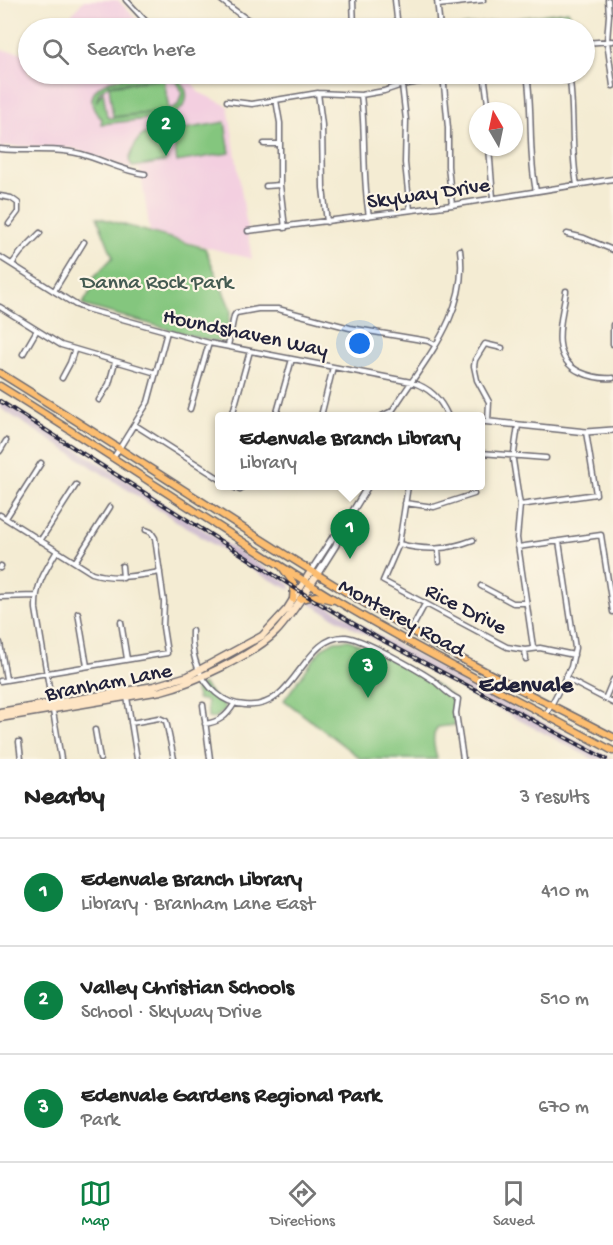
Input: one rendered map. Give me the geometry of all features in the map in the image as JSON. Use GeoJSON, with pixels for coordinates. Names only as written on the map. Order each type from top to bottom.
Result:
{"type":"FeatureCollection","features":[{"type":"Feature","properties":{"kind":"main road","name":"Monterey Road"},"geometry":{"type":"LineString","coordinates":[[0,374],[314,573],[411,631],[613,737]]}},
{"type":"Feature","properties":{"kind":"main road","name":"Monterey Road"},"geometry":{"type":"LineString","coordinates":[[0,386],[338,601],[404,640],[613,751]]}},
{"type":"Feature","properties":{"kind":"main road"},"geometry":{"type":"LineString","coordinates":[[277,562],[293,581],[297,599],[316,596],[338,601]]}},
{"type":"Feature","properties":{"kind":"main road","name":"Branham Lane"},"geometry":{"type":"LineString","coordinates":[[0,712],[127,697],[175,688],[264,642],[281,626],[314,573]]}},
{"type":"Feature","properties":{"kind":"main road","name":"Branham Lane"},"geometry":{"type":"LineString","coordinates":[[0,718],[172,682],[201,673]]}},
{"type":"Feature","properties":{"kind":"street"},"geometry":{"type":"LineString","coordinates":[[126,0],[143,18]]}},
{"type":"Feature","properties":{"kind":"street"},"geometry":{"type":"LineString","coordinates":[[221,0],[248,18]]}},
{"type":"Feature","properties":{"kind":"street"},"geometry":{"type":"LineString","coordinates":[[353,0],[354,18]]}},
{"type":"Feature","properties":{"kind":"street"},"geometry":{"type":"LineString","coordinates":[[395,0],[397,18]]}},
{"type":"Feature","properties":{"kind":"street"},"geometry":{"type":"LineString","coordinates":[[439,18],[438,2],[481,0]]}},
{"type":"Feature","properties":{"kind":"street"},"geometry":{"type":"LineString","coordinates":[[608,0],[607,42],[613,86]]}},
{"type":"Feature","properties":{"kind":"street"},"geometry":{"type":"LineString","coordinates":[[595,43],[613,41]]}},
{"type":"Feature","properties":{"kind":"street"},"geometry":{"type":"LineString","coordinates":[[227,101],[252,104],[318,93],[361,95],[407,84]]}},
{"type":"Feature","properties":{"kind":"street"},"geometry":{"type":"LineString","coordinates":[[444,84],[448,121],[447,166],[452,205]]}},
{"type":"Feature","properties":{"kind":"street"},"geometry":{"type":"LineString","coordinates":[[485,84],[488,102]]}},
{"type":"Feature","properties":{"kind":"street"},"geometry":{"type":"LineString","coordinates":[[528,84],[532,169],[536,191]]}},
{"type":"Feature","properties":{"kind":"street"},"geometry":{"type":"LineString","coordinates":[[570,84],[576,184]]}},
{"type":"Feature","properties":{"kind":"street"},"geometry":{"type":"LineString","coordinates":[[402,85],[406,120],[405,163],[410,210]]}},
{"type":"Feature","properties":{"kind":"street"},"geometry":{"type":"LineString","coordinates":[[318,93],[327,222]]}},
{"type":"Feature","properties":{"kind":"street"},"geometry":{"type":"LineString","coordinates":[[361,95],[364,170],[369,216]]}},
{"type":"Feature","properties":{"kind":"street"},"geometry":{"type":"LineString","coordinates":[[276,100],[280,123],[280,185],[285,228]]}},
{"type":"Feature","properties":{"kind":"street"},"geometry":{"type":"LineString","coordinates":[[264,144],[280,144]]}},
{"type":"Feature","properties":{"kind":"street"},"geometry":{"type":"LineString","coordinates":[[0,149],[80,153],[129,172],[145,174]]}},
{"type":"Feature","properties":{"kind":"street"},"geometry":{"type":"LineString","coordinates":[[490,156],[493,198]]}},
{"type":"Feature","properties":{"kind":"street","name":"Skyway Drive"},"geometry":{"type":"LineString","coordinates":[[248,231],[452,205],[613,179]]}},
{"type":"Feature","properties":{"kind":"street"},"geometry":{"type":"LineString","coordinates":[[267,186],[280,185]]}},
{"type":"Feature","properties":{"kind":"street"},"geometry":{"type":"LineString","coordinates":[[0,195],[18,203],[18,213],[9,224]]}},
{"type":"Feature","properties":{"kind":"street"},"geometry":{"type":"LineString","coordinates":[[12,264],[40,234]]}},
{"type":"Feature","properties":{"kind":"street"},"geometry":{"type":"LineString","coordinates":[[567,234],[584,238],[613,250]]}},
{"type":"Feature","properties":{"kind":"street"},"geometry":{"type":"LineString","coordinates":[[54,291],[84,242]]}},
{"type":"Feature","properties":{"kind":"street"},"geometry":{"type":"LineString","coordinates":[[390,412],[435,345],[456,305],[462,274],[460,250]]}},
{"type":"Feature","properties":{"kind":"street","name":"Houndshaven Way"},"geometry":{"type":"LineString","coordinates":[[0,257],[80,307],[209,343],[422,385],[438,398],[445,412]]}},
{"type":"Feature","properties":{"kind":"street"},"geometry":{"type":"LineString","coordinates":[[566,291],[560,335],[564,358],[577,371],[585,375],[613,378]]}},
{"type":"Feature","properties":{"kind":"street"},"geometry":{"type":"LineString","coordinates":[[0,307],[74,351],[156,374]]}},
{"type":"Feature","properties":{"kind":"street"},"geometry":{"type":"LineString","coordinates":[[228,346],[236,313],[272,309],[350,328],[428,340],[435,345]]}},
{"type":"Feature","properties":{"kind":"street"},"geometry":{"type":"LineString","coordinates":[[613,325],[613,344]]}},
{"type":"Feature","properties":{"kind":"street"},"geometry":{"type":"LineString","coordinates":[[23,354],[37,330]]}},
{"type":"Feature","properties":{"kind":"street"},"geometry":{"type":"LineString","coordinates":[[114,457],[148,402],[167,332]]}},
{"type":"Feature","properties":{"kind":"street"},"geometry":{"type":"LineString","coordinates":[[190,409],[209,343]]}},
{"type":"Feature","properties":{"kind":"street"},"geometry":{"type":"LineString","coordinates":[[502,348],[485,344],[474,366],[477,380],[489,402],[488,421],[586,432],[613,429]]}},
{"type":"Feature","properties":{"kind":"street"},"geometry":{"type":"LineString","coordinates":[[62,378],[74,351]]}},
{"type":"Feature","properties":{"kind":"street"},"geometry":{"type":"LineString","coordinates":[[233,412],[250,351]]}},
{"type":"Feature","properties":{"kind":"street"},"geometry":{"type":"LineString","coordinates":[[277,412],[292,359]]}},
{"type":"Feature","properties":{"kind":"street"},"geometry":{"type":"LineString","coordinates":[[99,400],[108,384],[115,362]]}},
{"type":"Feature","properties":{"kind":"street"},"geometry":{"type":"LineString","coordinates":[[322,412],[333,367]]}},
{"type":"Feature","properties":{"kind":"street"},"geometry":{"type":"LineString","coordinates":[[135,425],[215,476]]}},
{"type":"Feature","properties":{"kind":"street"},"geometry":{"type":"LineString","coordinates":[[518,425],[513,456],[520,505],[517,538],[533,647]]}},
{"type":"Feature","properties":{"kind":"street"},"geometry":{"type":"LineString","coordinates":[[520,505],[596,494],[586,432]]}},
{"type":"Feature","properties":{"kind":"street"},"geometry":{"type":"LineString","coordinates":[[0,451],[6,441]]}},
{"type":"Feature","properties":{"kind":"street"},"geometry":{"type":"LineString","coordinates":[[485,453],[546,458]]}},
{"type":"Feature","properties":{"kind":"street"},"geometry":{"type":"LineString","coordinates":[[6,518],[41,463]]}},
{"type":"Feature","properties":{"kind":"street"},"geometry":{"type":"LineString","coordinates":[[40,541],[76,485]]}},
{"type":"Feature","properties":{"kind":"street"},"geometry":{"type":"LineString","coordinates":[[314,573],[338,541],[339,534],[366,490]]}},
{"type":"Feature","properties":{"kind":"street"},"geometry":{"type":"LineString","coordinates":[[407,490],[399,544],[418,549],[438,549],[457,546],[473,540]]}},
{"type":"Feature","properties":{"kind":"street"},"geometry":{"type":"LineString","coordinates":[[405,503],[434,507],[474,494]]}},
{"type":"Feature","properties":{"kind":"street"},"geometry":{"type":"LineString","coordinates":[[75,562],[110,507]]}},
{"type":"Feature","properties":{"kind":"street"},"geometry":{"type":"LineString","coordinates":[[0,514],[92,573],[107,578],[123,578],[160,572]]}},
{"type":"Feature","properties":{"kind":"street"},"geometry":{"type":"LineString","coordinates":[[0,681],[167,652],[163,632],[164,602],[155,538],[151,532],[146,530]]}},
{"type":"Feature","properties":{"kind":"street"},"geometry":{"type":"LineString","coordinates":[[518,548],[601,535],[613,612]]}},
{"type":"Feature","properties":{"kind":"street"},"geometry":{"type":"LineString","coordinates":[[546,715],[574,656],[575,642],[559,541]]}},
{"type":"Feature","properties":{"kind":"street","name":"Rice Drive"},"geometry":{"type":"LineString","coordinates":[[399,544],[383,581],[507,647],[525,650],[533,647],[574,656]]}},
{"type":"Feature","properties":{"kind":"street"},"geometry":{"type":"LineString","coordinates":[[438,549],[439,562]]}},
{"type":"Feature","properties":{"kind":"street"},"geometry":{"type":"LineString","coordinates":[[57,551],[40,579],[36,596],[61,759]]}},
{"type":"Feature","properties":{"kind":"street"},"geometry":{"type":"LineString","coordinates":[[122,566],[123,578]]}},
{"type":"Feature","properties":{"kind":"street"},"geometry":{"type":"LineString","coordinates":[[481,586],[513,603],[526,603]]}},
{"type":"Feature","properties":{"kind":"street"},"geometry":{"type":"LineString","coordinates":[[0,597],[36,596]]}},
{"type":"Feature","properties":{"kind":"street"},"geometry":{"type":"LineString","coordinates":[[411,631],[425,604]]}},
{"type":"Feature","properties":{"kind":"street"},"geometry":{"type":"LineString","coordinates":[[78,613],[87,666]]}},
{"type":"Feature","properties":{"kind":"street"},"geometry":{"type":"LineString","coordinates":[[121,622],[127,659]]}},
{"type":"Feature","properties":{"kind":"street"},"geometry":{"type":"LineString","coordinates":[[192,631],[195,665],[218,695],[234,704],[257,705],[275,698],[322,645],[336,638],[346,637],[365,644],[418,670],[458,699],[456,713],[463,759]]}},
{"type":"Feature","properties":{"kind":"street"},"geometry":{"type":"LineString","coordinates":[[0,643],[6,680]]}},
{"type":"Feature","properties":{"kind":"street"},"geometry":{"type":"LineString","coordinates":[[525,650],[526,659]]}},
{"type":"Feature","properties":{"kind":"street"},"geometry":{"type":"LineString","coordinates":[[565,678],[613,703]]}},
{"type":"Feature","properties":{"kind":"street"},"geometry":{"type":"LineString","coordinates":[[605,699],[613,680]]}},
{"type":"Feature","properties":{"kind":"street"},"geometry":{"type":"LineString","coordinates":[[127,697],[137,759]]}},
{"type":"Feature","properties":{"kind":"street"},"geometry":{"type":"LineString","coordinates":[[205,724],[221,719],[228,714],[234,704]]}},
{"type":"Feature","properties":{"kind":"street"},"geometry":{"type":"LineString","coordinates":[[202,705],[210,759]]}},
{"type":"Feature","properties":{"kind":"street"},"geometry":{"type":"LineString","coordinates":[[131,723],[159,718],[166,720],[174,759]]}},
{"type":"Feature","properties":{"kind":"street"},"geometry":{"type":"LineString","coordinates":[[95,730],[100,759]]}},
{"type":"Feature","properties":{"kind":"street"},"geometry":{"type":"LineString","coordinates":[[18,742],[21,759]]}},
{"type":"Feature","properties":{"kind":"shaded area"},"geometry":{"type":"Polygon","coordinates":[[[84,0],[118,0],[135,18],[69,18],[84,0]]]}},
{"type":"Feature","properties":{"kind":"shaded area"},"geometry":{"type":"Polygon","coordinates":[[[0,50],[18,52],[18,84],[193,84],[198,92],[228,106],[252,259],[150,232],[140,169],[125,167],[71,148],[4,146],[3,154],[0,155],[0,50]]]}},
{"type":"Feature","properties":{"kind":"shaded area"},"geometry":{"type":"Polygon","coordinates":[[[0,400],[290,584],[291,590],[259,574],[0,408],[0,400]]]}},
{"type":"Feature","properties":{"kind":"shaded area"},"geometry":{"type":"Polygon","coordinates":[[[310,599],[317,599],[368,629],[612,759],[593,759],[468,693],[308,603],[310,599]]]}},
{"type":"Feature","properties":{"kind":"green space"},"geometry":{"type":"Polygon","coordinates":[[[568,11],[572,18],[519,18],[568,11]]]}},
{"type":"Feature","properties":{"kind":"green space"},"geometry":{"type":"Polygon","coordinates":[[[116,84],[109,85],[100,91],[96,102],[103,91],[107,117],[110,118],[167,111],[178,105],[182,92],[178,84],[182,84],[187,95],[182,108],[175,113],[161,117],[101,124],[102,119],[92,105],[92,99],[95,91],[101,85],[116,84]]]}},
{"type":"Feature","properties":{"kind":"green space"},"geometry":{"type":"Polygon","coordinates":[[[165,84],[169,110],[113,117],[109,86],[165,84]]]}},
{"type":"Feature","properties":{"kind":"green space"},"geometry":{"type":"Polygon","coordinates":[[[225,122],[230,153],[177,162],[172,131],[225,122]]]}},
{"type":"Feature","properties":{"kind":"green space"},"geometry":{"type":"Polygon","coordinates":[[[159,130],[167,159],[164,162],[133,167],[129,161],[138,139],[146,133],[159,130]]]}},
{"type":"Feature","properties":{"kind":"green space","name":"Danna Rock Park"},"geometry":{"type":"Polygon","coordinates":[[[97,217],[205,248],[231,310],[225,340],[221,342],[204,339],[82,305],[93,287],[92,279],[113,257],[97,217]]]}},
{"type":"Feature","properties":{"kind":"green space"},"geometry":{"type":"Polygon","coordinates":[[[349,640],[402,665],[451,696],[455,725],[438,727],[434,735],[437,759],[361,759],[284,700],[322,648],[335,641],[349,640]]]}},
{"type":"Feature","properties":{"kind":"green space"},"geometry":{"type":"Polygon","coordinates":[[[204,685],[224,705],[225,710],[213,718],[208,718],[207,701],[197,699],[195,687],[204,685]]]}},
{"type":"Feature","properties":{"kind":"railway"},"geometry":{"type":"LineString","coordinates":[[0,401],[312,599],[378,638],[606,759]]}},
{"type":"Feature","properties":{"kind":"place","name":"Valley Christian Schools"},"geometry":{"type":"Point","coordinates":[166,156]}},
{"type":"Feature","properties":{"kind":"place","name":"Edenvale Branch Library"},"geometry":{"type":"Point","coordinates":[350,559]}},
{"type":"Feature","properties":{"kind":"place","name":"Edenvale Gardens Regional Park"},"geometry":{"type":"Point","coordinates":[368,698]}},
{"type":"Feature","properties":{"kind":"district","name":"Edenvale"},"geometry":{"type":"Point","coordinates":[526,683]}}]}
